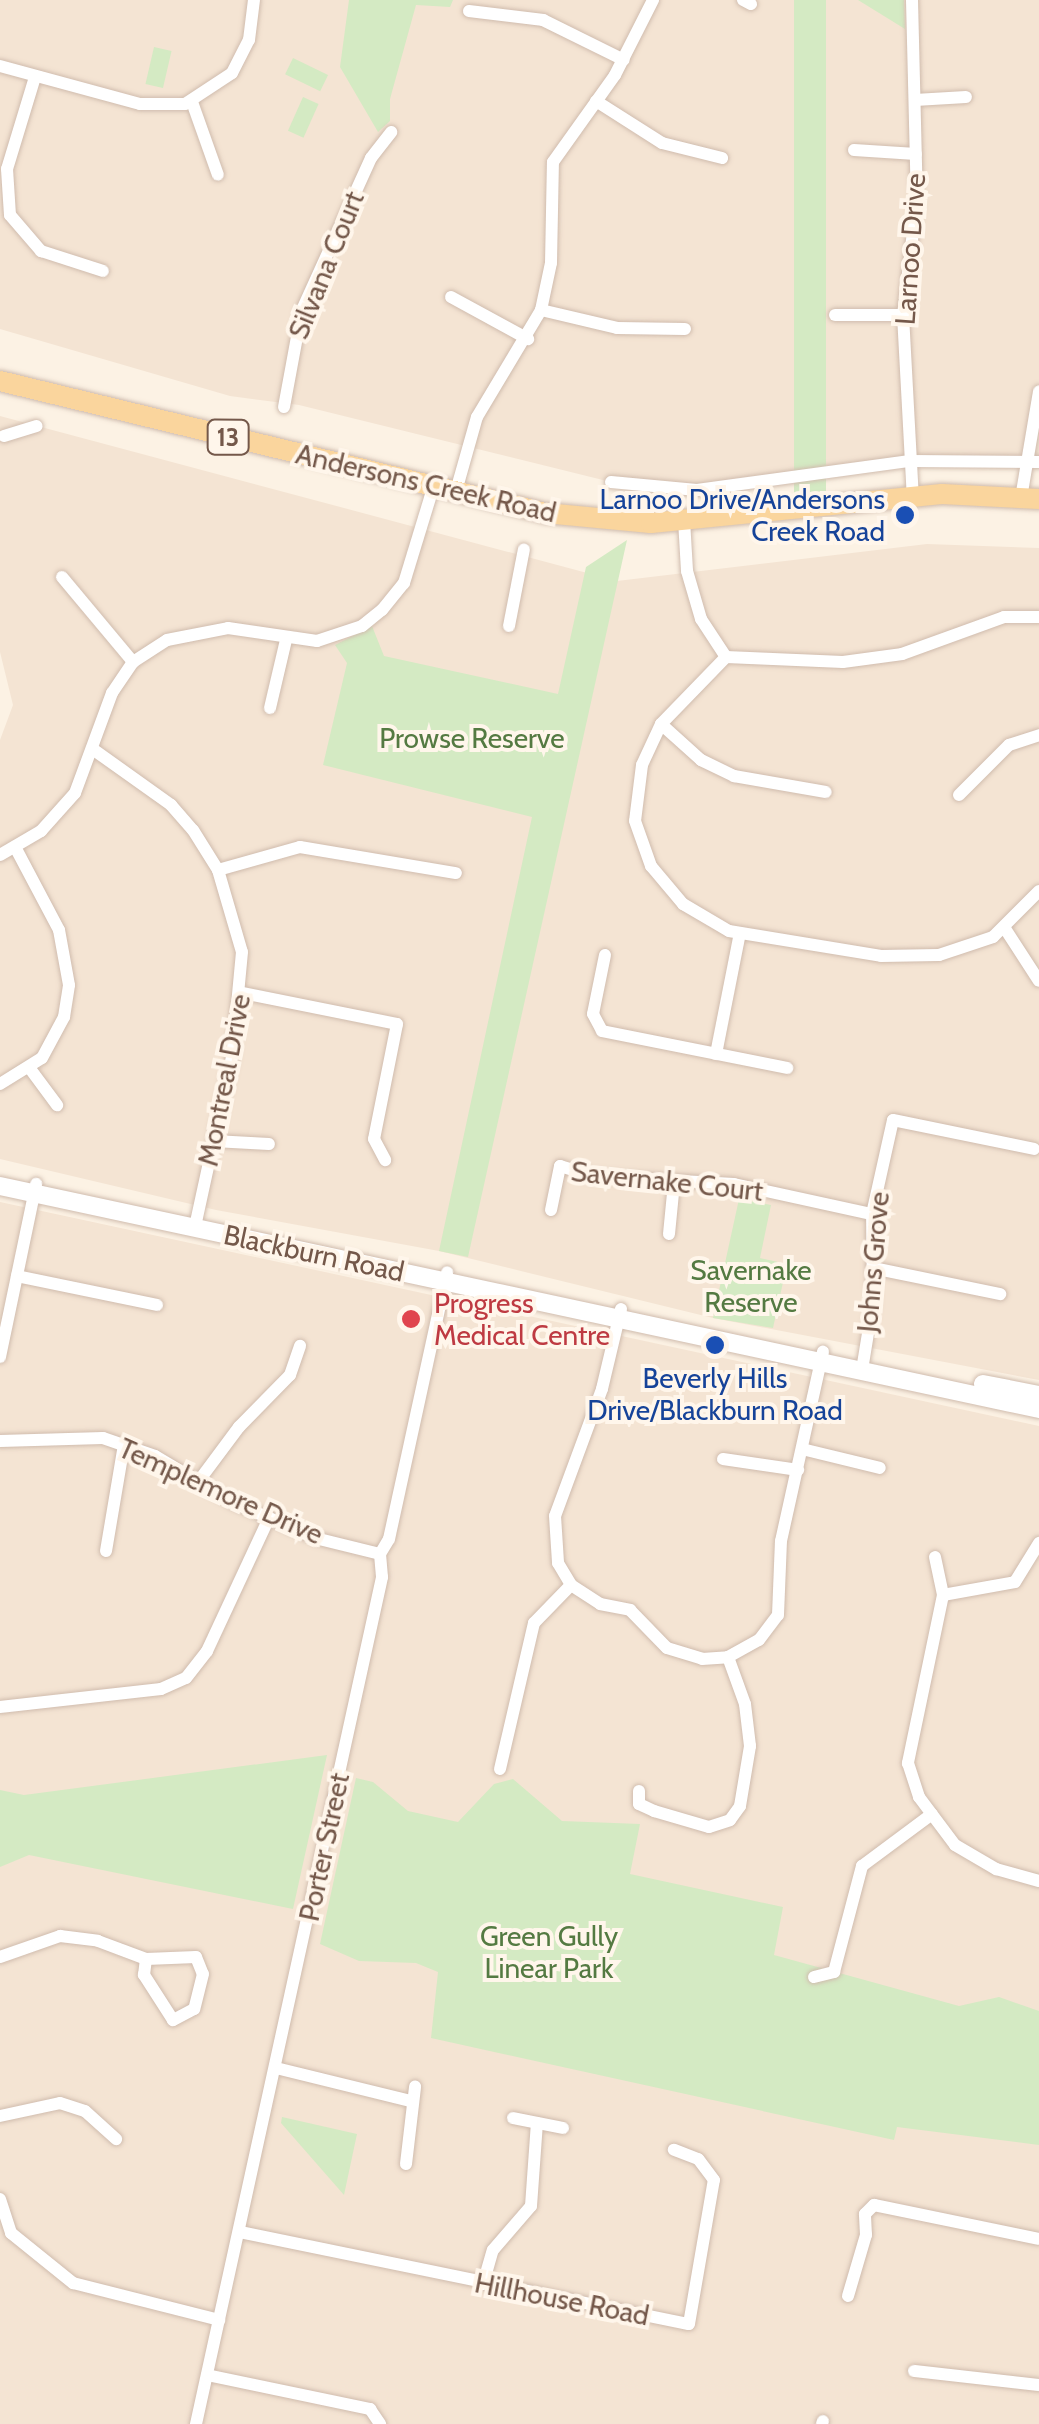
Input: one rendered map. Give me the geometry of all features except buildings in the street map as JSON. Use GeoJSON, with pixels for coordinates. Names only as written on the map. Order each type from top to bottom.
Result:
{"type":"FeatureCollection","features":[{"type":"Feature","properties":{"kind":"main road","name":"Andersons Creek Road"},"geometry":{"type":"LineString","coordinates":[[0,381],[545,513],[684,520],[913,497],[1030,498]]}},
{"type":"Feature","properties":{"kind":"main road","name":"Blackburn Road"},"geometry":{"type":"LineString","coordinates":[[0,1175],[35,1188],[822,1357],[1039,1396]]}},
{"type":"Feature","properties":{"kind":"main road","name":"Blackburn Road"},"geometry":{"type":"LineString","coordinates":[[0,1186],[35,1188]]}},
{"type":"Feature","properties":{"kind":"main road","name":"Blackburn Road"},"geometry":{"type":"LineString","coordinates":[[863,1365],[1039,1408]]}},
{"type":"Feature","properties":{"kind":"street"},"geometry":{"type":"LineString","coordinates":[[0,66],[150,106],[192,102],[215,90],[239,63],[254,0]]}},
{"type":"Feature","properties":{"kind":"street"},"geometry":{"type":"LineString","coordinates":[[456,490],[477,417],[528,338],[541,310],[551,263],[553,162],[624,60],[654,0]]}},
{"type":"Feature","properties":{"kind":"street","name":"Larnoo Drive"},"geometry":{"type":"LineString","coordinates":[[912,0],[916,154],[903,315],[913,497]]}},
{"type":"Feature","properties":{"kind":"street"},"geometry":{"type":"LineString","coordinates":[[469,11],[543,20],[624,60]]}},
{"type":"Feature","properties":{"kind":"street"},"geometry":{"type":"LineString","coordinates":[[34,77],[7,169],[4,208],[40,251],[103,271]]}},
{"type":"Feature","properties":{"kind":"street"},"geometry":{"type":"LineString","coordinates":[[915,100],[966,97]]}},
{"type":"Feature","properties":{"kind":"street"},"geometry":{"type":"LineString","coordinates":[[596,101],[662,143],[722,158]]}},
{"type":"Feature","properties":{"kind":"street"},"geometry":{"type":"LineString","coordinates":[[192,102],[218,175]]}},
{"type":"Feature","properties":{"kind":"street","name":"Silvana Court"},"geometry":{"type":"LineString","coordinates":[[284,407],[302,310],[371,158],[391,132]]}},
{"type":"Feature","properties":{"kind":"street"},"geometry":{"type":"LineString","coordinates":[[854,150],[916,154]]}},
{"type":"Feature","properties":{"kind":"street"},"geometry":{"type":"LineString","coordinates":[[451,297],[528,338]]}},
{"type":"Feature","properties":{"kind":"street"},"geometry":{"type":"LineString","coordinates":[[541,310],[616,328],[685,329]]}},
{"type":"Feature","properties":{"kind":"street"},"geometry":{"type":"LineString","coordinates":[[835,315],[903,315]]}},
{"type":"Feature","properties":{"kind":"street"},"geometry":{"type":"LineString","coordinates":[[1030,498],[1039,392]]}},
{"type":"Feature","properties":{"kind":"street"},"geometry":{"type":"LineString","coordinates":[[4,436],[37,426]]}},
{"type":"Feature","properties":{"kind":"street"},"geometry":{"type":"LineString","coordinates":[[610,482],[697,490],[910,461],[1033,462]]}},
{"type":"Feature","properties":{"kind":"street"},"geometry":{"type":"LineString","coordinates":[[0,855],[57,816],[94,750],[112,693],[133,662],[166,640],[211,628],[286,640],[340,636],[382,610],[404,584],[434,485]]}},
{"type":"Feature","properties":{"kind":"street"},"geometry":{"type":"LineString","coordinates":[[684,520],[686,571],[701,619],[726,657]]}},
{"type":"Feature","properties":{"kind":"street"},"geometry":{"type":"LineString","coordinates":[[508,626],[524,549]]}},
{"type":"Feature","properties":{"kind":"street"},"geometry":{"type":"LineString","coordinates":[[62,576],[133,662]]}},
{"type":"Feature","properties":{"kind":"street"},"geometry":{"type":"LineString","coordinates":[[1039,617],[1004,617],[902,654],[843,662],[726,657],[662,724],[642,766],[635,821],[650,866],[683,904],[740,933],[882,956],[938,955],[1004,927],[1039,892]]}},
{"type":"Feature","properties":{"kind":"street"},"geometry":{"type":"LineString","coordinates":[[270,708],[286,640]]}},
{"type":"Feature","properties":{"kind":"street"},"geometry":{"type":"LineString","coordinates":[[662,724],[702,760],[734,776],[826,792]]}},
{"type":"Feature","properties":{"kind":"street"},"geometry":{"type":"LineString","coordinates":[[959,794],[1009,745],[1039,735]]}},
{"type":"Feature","properties":{"kind":"street","name":"Montreal Drive"},"geometry":{"type":"LineString","coordinates":[[94,750],[171,805],[218,870],[242,952],[243,993],[196,1222]]}},
{"type":"Feature","properties":{"kind":"street"},"geometry":{"type":"LineString","coordinates":[[218,870],[300,846],[456,874]]}},
{"type":"Feature","properties":{"kind":"street"},"geometry":{"type":"LineString","coordinates":[[0,1084],[31,1070],[64,1017],[70,986],[59,930],[14,848]]}},
{"type":"Feature","properties":{"kind":"street"},"geometry":{"type":"LineString","coordinates":[[1004,927],[1039,981]]}},
{"type":"Feature","properties":{"kind":"street"},"geometry":{"type":"LineString","coordinates":[[716,1054],[740,933]]}},
{"type":"Feature","properties":{"kind":"street"},"geometry":{"type":"LineString","coordinates":[[605,955],[593,1014],[602,1030],[787,1068]]}},
{"type":"Feature","properties":{"kind":"street"},"geometry":{"type":"LineString","coordinates":[[243,993],[397,1024],[374,1139],[385,1160]]}},
{"type":"Feature","properties":{"kind":"street"},"geometry":{"type":"LineString","coordinates":[[31,1070],[57,1105]]}},
{"type":"Feature","properties":{"kind":"street","name":"Johns Grove"},"geometry":{"type":"LineString","coordinates":[[863,1365],[874,1268],[872,1214],[893,1120],[1034,1149]]}},
{"type":"Feature","properties":{"kind":"street"},"geometry":{"type":"LineString","coordinates":[[214,1141],[269,1144]]}},
{"type":"Feature","properties":{"kind":"street","name":"Savernake Court"},"geometry":{"type":"LineString","coordinates":[[551,1210],[560,1166],[592,1176],[734,1184],[872,1214]]}},
{"type":"Feature","properties":{"kind":"street"},"geometry":{"type":"LineString","coordinates":[[669,1234],[674,1183]]}},
{"type":"Feature","properties":{"kind":"street"},"geometry":{"type":"LineString","coordinates":[[0,1356],[35,1188]]}},
{"type":"Feature","properties":{"kind":"street"},"geometry":{"type":"LineString","coordinates":[[874,1268],[1000,1294]]}},
{"type":"Feature","properties":{"kind":"street"},"geometry":{"type":"LineString","coordinates":[[17,1276],[156,1306]]}},
{"type":"Feature","properties":{"kind":"street","name":"Porter Street"},"geometry":{"type":"LineString","coordinates":[[196,2424],[382,1577],[380,1554],[389,1539],[446,1276]]}},
{"type":"Feature","properties":{"kind":"street"},"geometry":{"type":"LineString","coordinates":[[620,1314],[602,1389],[555,1516],[558,1563],[571,1585],[600,1604],[630,1610],[668,1648],[702,1659],[728,1657],[760,1640],[778,1614],[781,1541],[822,1357]]}},
{"type":"Feature","properties":{"kind":"street"},"geometry":{"type":"LineString","coordinates":[[198,1482],[238,1426],[290,1374],[300,1346]]}},
{"type":"Feature","properties":{"kind":"street","name":"Templemore Drive"},"geometry":{"type":"LineString","coordinates":[[0,1441],[103,1438],[269,1518],[380,1554]]}},
{"type":"Feature","properties":{"kind":"street"},"geometry":{"type":"LineString","coordinates":[[106,1551],[106,1521],[124,1445]]}},
{"type":"Feature","properties":{"kind":"street"},"geometry":{"type":"LineString","coordinates":[[802,1449],[880,1468]]}},
{"type":"Feature","properties":{"kind":"street"},"geometry":{"type":"LineString","coordinates":[[723,1459],[798,1470]]}},
{"type":"Feature","properties":{"kind":"street"},"geometry":{"type":"LineString","coordinates":[[0,1707],[161,1689],[186,1678],[207,1651],[269,1518]]}},
{"type":"Feature","properties":{"kind":"street"},"geometry":{"type":"LineString","coordinates":[[943,1595],[1015,1582],[1039,1543]]}},
{"type":"Feature","properties":{"kind":"street"},"geometry":{"type":"LineString","coordinates":[[935,1557],[943,1595],[908,1763],[932,1814],[956,1845],[996,1869],[1039,1880]]}},
{"type":"Feature","properties":{"kind":"street"},"geometry":{"type":"LineString","coordinates":[[500,1768],[534,1624],[571,1585]]}},
{"type":"Feature","properties":{"kind":"street"},"geometry":{"type":"LineString","coordinates":[[639,1791],[639,1804],[708,1827],[730,1820],[740,1806],[750,1746],[745,1704],[728,1657]]}},
{"type":"Feature","properties":{"kind":"street"},"geometry":{"type":"LineString","coordinates":[[814,1977],[834,1972],[862,1866],[932,1814]]}},
{"type":"Feature","properties":{"kind":"street"},"geometry":{"type":"LineString","coordinates":[[0,1957],[60,1936],[98,1941],[146,1959],[196,1957],[203,1974],[194,2009],[173,2020],[144,1975],[146,1959]]}},
{"type":"Feature","properties":{"kind":"street"},"geometry":{"type":"LineString","coordinates":[[276,2068],[412,2094],[406,2164]]}},
{"type":"Feature","properties":{"kind":"street"},"geometry":{"type":"LineString","coordinates":[[0,2116],[60,2103],[86,2111],[116,2139]]}},
{"type":"Feature","properties":{"kind":"street"},"geometry":{"type":"LineString","coordinates":[[514,2118],[562,2128]]}},
{"type":"Feature","properties":{"kind":"street"},"geometry":{"type":"LineString","coordinates":[[483,2284],[493,2250],[531,2206],[538,2123]]}},
{"type":"Feature","properties":{"kind":"street","name":"Hillhouse Road"},"geometry":{"type":"LineString","coordinates":[[240,2232],[689,2324],[714,2180],[698,2160],[674,2150]]}},
{"type":"Feature","properties":{"kind":"street"},"geometry":{"type":"LineString","coordinates":[[0,2200],[12,2232],[41,2263],[74,2282],[219,2320]]}},
{"type":"Feature","properties":{"kind":"street"},"geometry":{"type":"LineString","coordinates":[[848,2296],[866,2234],[865,2214],[872,2200],[1039,2239]]}},
{"type":"Feature","properties":{"kind":"street"},"geometry":{"type":"LineString","coordinates":[[0,2245],[12,2232]]}},
{"type":"Feature","properties":{"kind":"street"},"geometry":{"type":"LineString","coordinates":[[914,2371],[1039,2384]]}},
{"type":"Feature","properties":{"kind":"street"},"geometry":{"type":"LineString","coordinates":[[207,2375],[370,2409],[380,2424]]}},
{"type":"Feature","properties":{"kind":"shaded area"},"geometry":{"type":"Polygon","coordinates":[[[0,0],[1039,0],[1039,462],[910,461],[697,490],[611,482],[299,405],[230,396],[0,329],[0,0]]]}},
{"type":"Feature","properties":{"kind":"shaded area"},"geometry":{"type":"Polygon","coordinates":[[[0,416],[617,581],[927,544],[1039,548],[1039,1380],[713,1318],[439,1251],[216,1210],[0,1159],[0,740],[13,705],[0,652],[0,416]]]}},
{"type":"Feature","properties":{"kind":"shaded area"},"geometry":{"type":"Polygon","coordinates":[[[0,1202],[1039,1426],[1039,2424],[0,2424],[0,1202]]]}},
{"type":"Feature","properties":{"kind":"green space"},"geometry":{"type":"Polygon","coordinates":[[[349,0],[453,0],[450,7],[416,5],[390,99],[390,121],[378,132],[340,67],[349,0]]]}},
{"type":"Feature","properties":{"kind":"green space"},"geometry":{"type":"Polygon","coordinates":[[[794,0],[826,0],[826,495],[794,495],[794,0]]]}},
{"type":"Feature","properties":{"kind":"green space"},"geometry":{"type":"Polygon","coordinates":[[[858,0],[904,0],[905,29],[858,0]]]}},
{"type":"Feature","properties":{"kind":"green space"},"geometry":{"type":"Polygon","coordinates":[[[154,47],[172,51],[163,88],[145,84],[154,47]]]}},
{"type":"Feature","properties":{"kind":"green space"},"geometry":{"type":"Polygon","coordinates":[[[293,58],[328,75],[320,91],[285,74],[293,58]]]}},
{"type":"Feature","properties":{"kind":"green space"},"geometry":{"type":"Polygon","coordinates":[[[303,97],[319,104],[303,138],[288,131],[303,97]]]}},
{"type":"Feature","properties":{"kind":"green space","name":"Prowse Reserve"},"geometry":{"type":"Polygon","coordinates":[[[627,540],[468,1257],[439,1251],[532,817],[323,765],[347,663],[335,645],[372,626],[384,656],[558,694],[586,567],[627,540]]]}},
{"type":"Feature","properties":{"kind":"green space","name":"Savernake Reserve"},"geometry":{"type":"Polygon","coordinates":[[[739,1199],[771,1205],[760,1258],[787,1264],[773,1328],[713,1318],[739,1199]]]}},
{"type":"Feature","properties":{"kind":"green space"},"geometry":{"type":"Polygon","coordinates":[[[327,1755],[293,1909],[29,1855],[0,1867],[0,1790],[24,1795],[327,1755]]]}},
{"type":"Feature","properties":{"kind":"green space","name":"Green Gully Linear Park"},"geometry":{"type":"Polygon","coordinates":[[[356,1778],[373,1782],[408,1811],[458,1822],[494,1784],[513,1779],[562,1821],[640,1824],[630,1874],[783,1907],[774,1955],[959,2006],[999,1997],[1039,2011],[1039,2145],[897,2127],[894,2140],[431,2038],[438,1972],[416,1963],[359,1961],[320,1944],[356,1778]]]}},
{"type":"Feature","properties":{"kind":"green space"},"geometry":{"type":"Polygon","coordinates":[[[282,2117],[357,2134],[344,2195],[281,2123],[282,2117]]]}},
{"type":"Feature","properties":{"kind":"place","name":"Larnoo Drive/Andersons Creek Road"},"geometry":{"type":"Point","coordinates":[905,515]}},
{"type":"Feature","properties":{"kind":"place","name":"Progress Medical Centre"},"geometry":{"type":"Point","coordinates":[411,1319]}},
{"type":"Feature","properties":{"kind":"place","name":"Beverly Hills Drive/Blackburn Road"},"geometry":{"type":"Point","coordinates":[715,1345]}}]}
